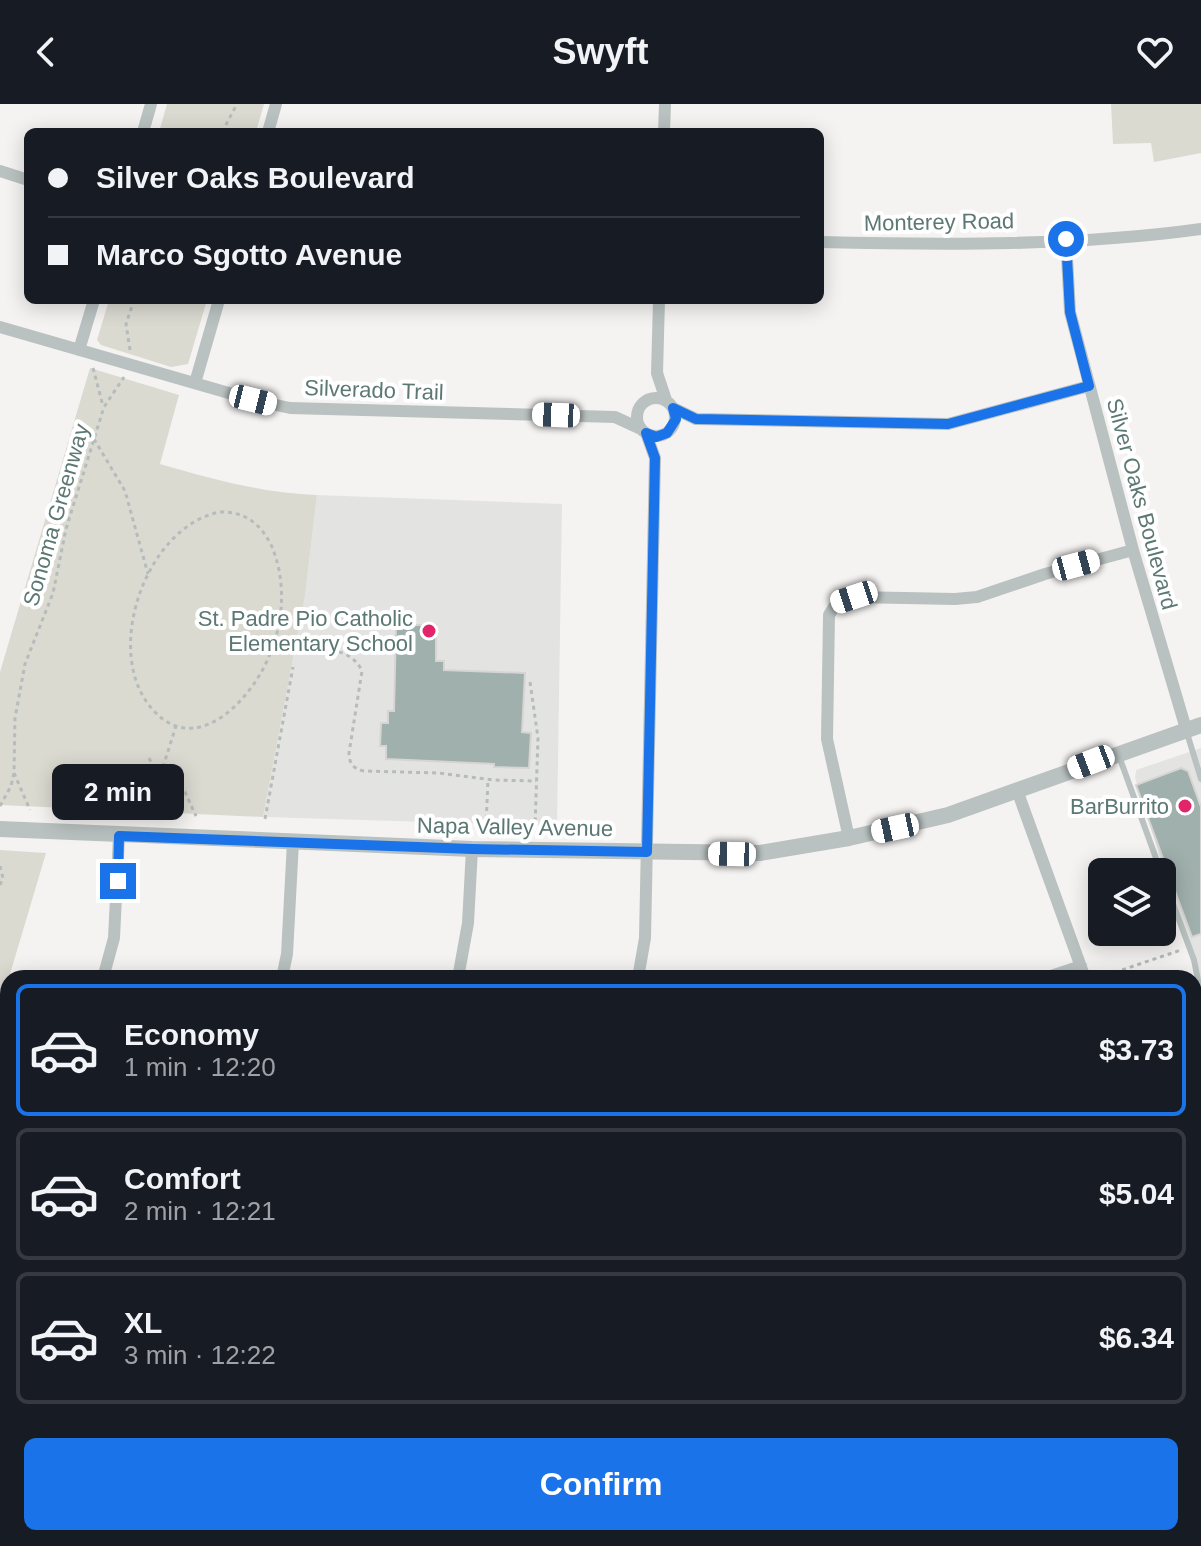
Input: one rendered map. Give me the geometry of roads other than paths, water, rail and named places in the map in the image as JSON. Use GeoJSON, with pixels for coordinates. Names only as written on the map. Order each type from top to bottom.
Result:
{"type":"FeatureCollection","features":[{"type":"Feature","properties":{"kind":"street"},"geometry":{"type":"LineString","coordinates":[[144,128],[151,104]]}},
{"type":"Feature","properties":{"kind":"street"},"geometry":{"type":"LineString","coordinates":[[269,128],[276,104]]}},
{"type":"Feature","properties":{"kind":"street"},"geometry":{"type":"LineString","coordinates":[[664,128],[665,104]]}},
{"type":"Feature","properties":{"kind":"street"},"geometry":{"type":"LineString","coordinates":[[0,171],[24,179]]}},
{"type":"Feature","properties":{"kind":"street","name":"Monterey Road"},"geometry":{"type":"LineString","coordinates":[[824,242],[925,244],[1161,235],[1201,229]]}},
{"type":"Feature","properties":{"kind":"street","name":"Silver Oaks Boulevard"},"geometry":{"type":"LineString","coordinates":[[1066,239],[1070,312],[1089,386],[1133,550],[1194,727]]}},
{"type":"Feature","properties":{"kind":"street"},"geometry":{"type":"LineString","coordinates":[[79,350],[93,304]]}},
{"type":"Feature","properties":{"kind":"street"},"geometry":{"type":"LineString","coordinates":[[195,383],[218,304]]}},
{"type":"Feature","properties":{"kind":"street"},"geometry":{"type":"LineString","coordinates":[[655,458],[676,419],[657,373],[659,304]]}},
{"type":"Feature","properties":{"kind":"street","name":"Silverado Trail"},"geometry":{"type":"LineString","coordinates":[[0,327],[290,408],[615,417],[644,431]]}},
{"type":"Feature","properties":{"kind":"street"},"geometry":{"type":"LineString","coordinates":[[639,970],[645,938],[655,458],[637,418],[657,373]]}},
{"type":"Feature","properties":{"kind":"street"},"geometry":{"type":"LineString","coordinates":[[644,431],[656,437],[696,419],[948,424],[1089,386]]}},
{"type":"Feature","properties":{"kind":"street"},"geometry":{"type":"LineString","coordinates":[[643,403],[656,398],[696,419]]}},
{"type":"Feature","properties":{"kind":"street","name":"Silverado Trail"},"geometry":{"type":"LineString","coordinates":[[615,417],[643,403]]}},
{"type":"Feature","properties":{"kind":"street"},"geometry":{"type":"LineString","coordinates":[[849,838],[827,739],[829,615],[837,602],[854,597],[977,597],[1045,574],[1133,550]]}},
{"type":"Feature","properties":{"kind":"street","name":"Napa Valley Avenue"},"geometry":{"type":"LineString","coordinates":[[0,829],[472,849],[760,853],[849,838],[948,815],[1194,727]]}},
{"type":"Feature","properties":{"kind":"street"},"geometry":{"type":"LineString","coordinates":[[1017,790],[1082,970]]}},
{"type":"Feature","properties":{"kind":"street"},"geometry":{"type":"LineString","coordinates":[[105,970],[114,938],[119,836]]}},
{"type":"Feature","properties":{"kind":"street"},"geometry":{"type":"LineString","coordinates":[[284,970],[293,842]]}},
{"type":"Feature","properties":{"kind":"street"},"geometry":{"type":"LineString","coordinates":[[459,970],[468,923],[472,849]]}},
{"type":"Feature","properties":{"kind":"lane"},"geometry":{"type":"LineString","coordinates":[[1194,727],[1201,779]]}},
{"type":"Feature","properties":{"kind":"lane"},"geometry":{"type":"LineString","coordinates":[[1118,753],[1156,858]]}},
{"type":"Feature","properties":{"kind":"lane"},"geometry":{"type":"LineString","coordinates":[[1176,913],[1196,970]]}},
{"type":"Feature","properties":{"kind":"place","name":"St. Padre Pio Catholic Elementary School"},"geometry":{"type":"Point","coordinates":[429,631]}},
{"type":"Feature","properties":{"kind":"place","name":"BarBurrito"},"geometry":{"type":"Point","coordinates":[1185,806]}}]}
